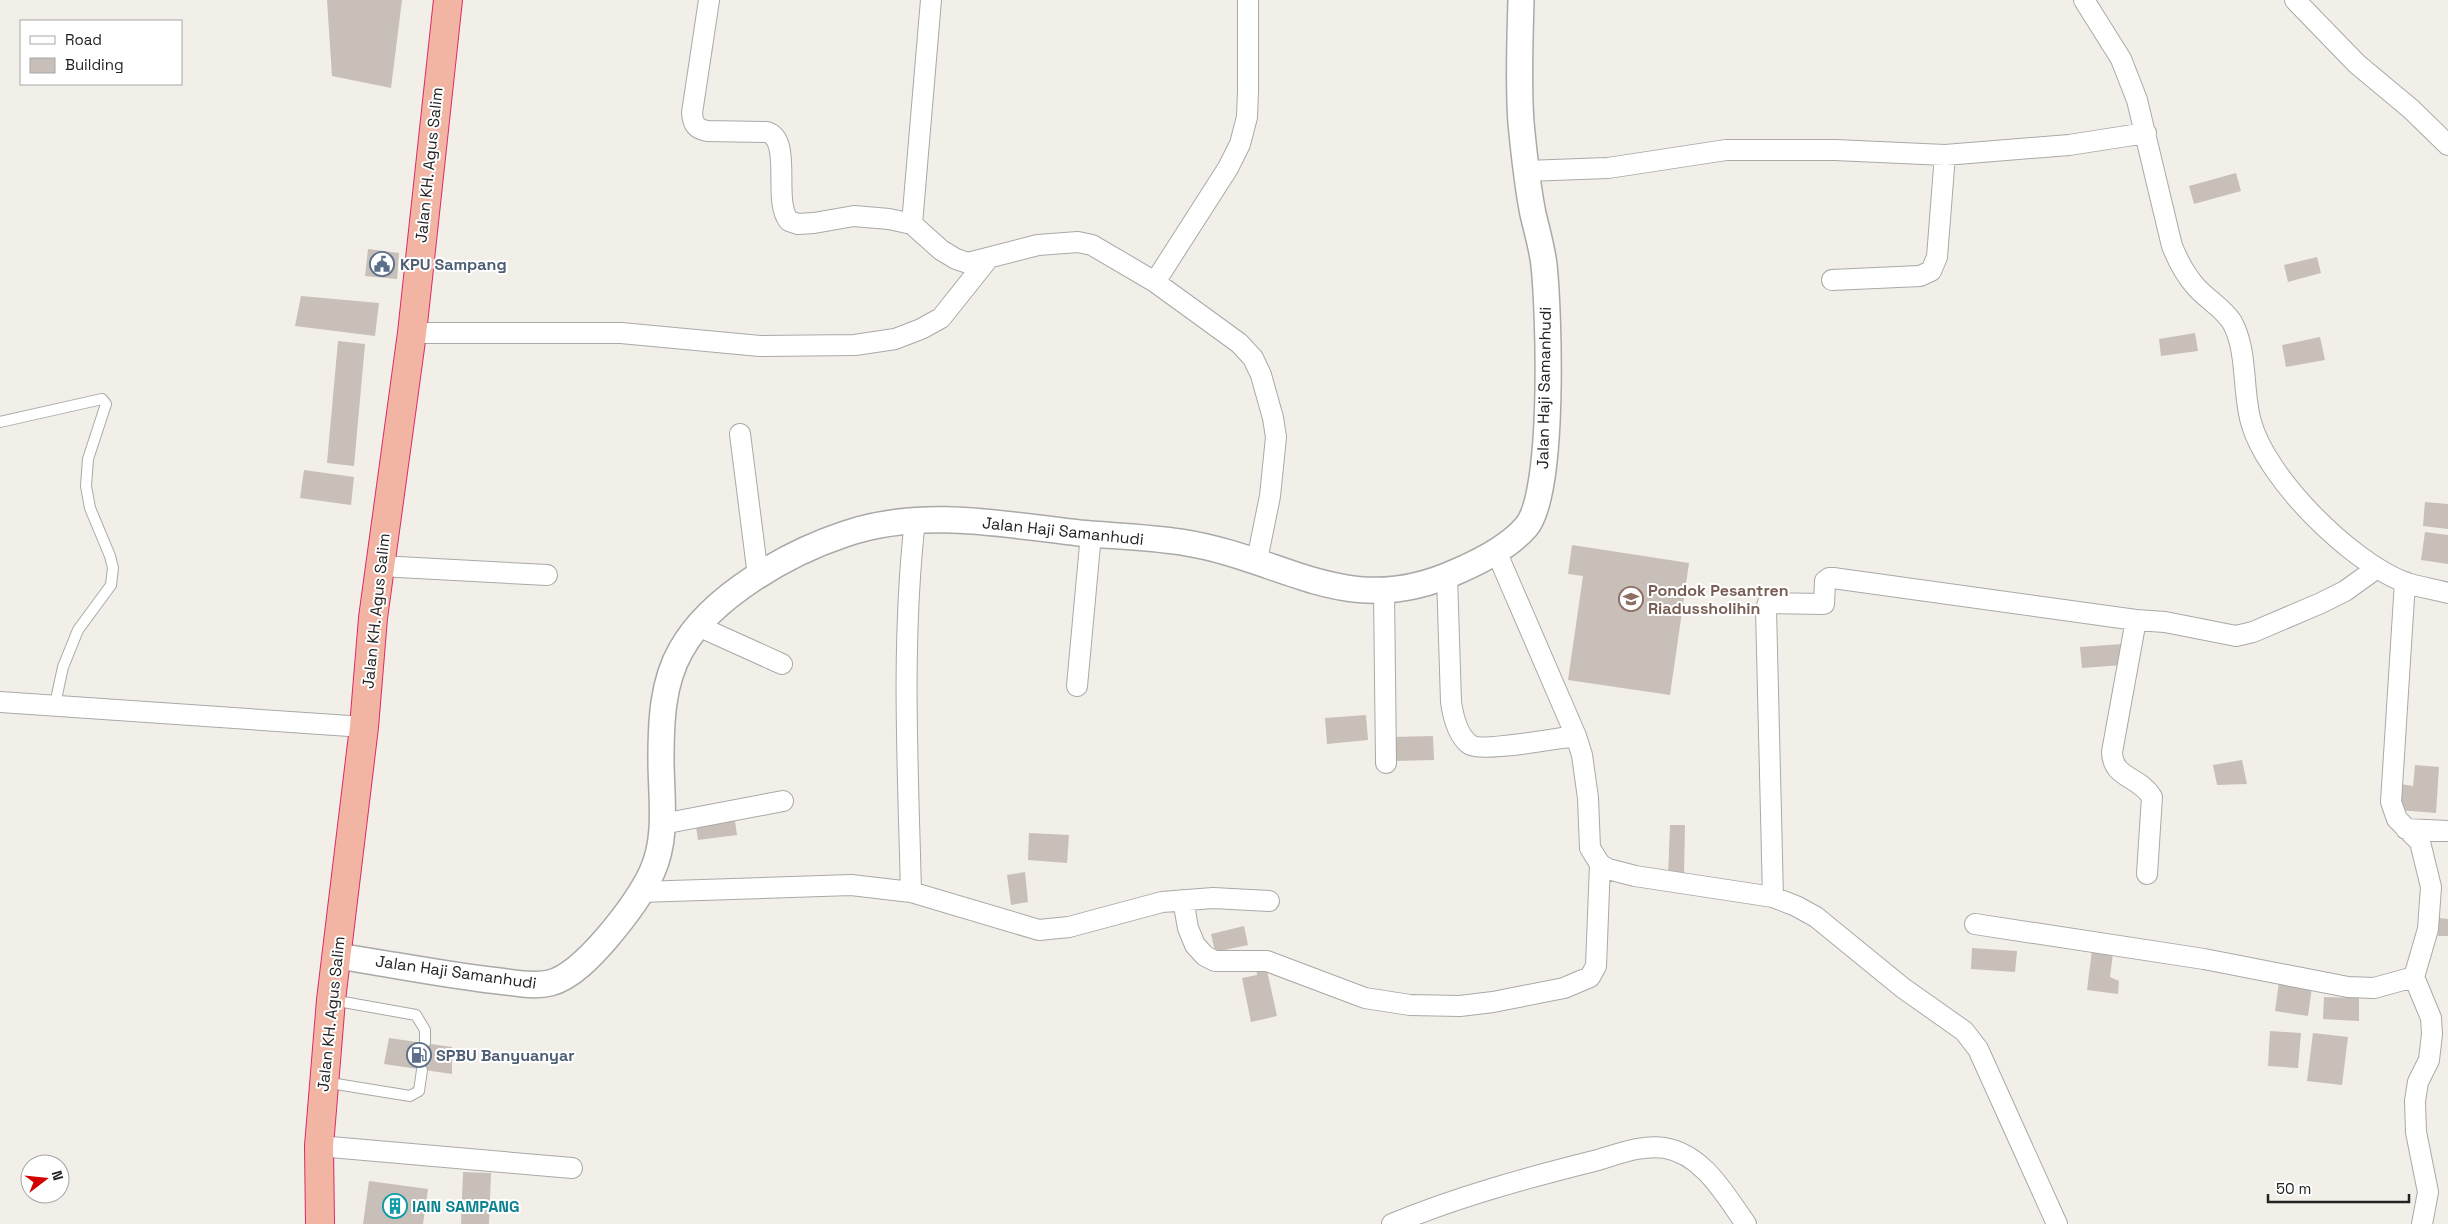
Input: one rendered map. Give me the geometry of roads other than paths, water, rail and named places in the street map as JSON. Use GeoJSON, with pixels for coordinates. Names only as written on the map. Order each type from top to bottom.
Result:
{"type":"FeatureCollection","features":[{"type":"Feature","properties":{"kind":"highway","name":"Jalan KH. Agus Salim"},"geometry":{"type":"LineString","coordinates":[[320,1224],[320,1146],[323,1082],[331,1000],[364,727],[380,566],[412,333],[448,0]]}},
{"type":"Feature","properties":{"kind":"street"},"geometry":{"type":"LineString","coordinates":[[709,0],[692,113],[696,126],[707,131],[767,132],[773,136],[780,152],[782,207],[789,221],[798,224],[869,216],[912,224],[941,250],[956,259],[968,263],[1038,245],[1078,242],[1100,249],[1155,282],[1239,343],[1253,358],[1261,376],[1273,418],[1276,437],[1273,473],[1257,560]]}},
{"type":"Feature","properties":{"kind":"street"},"geometry":{"type":"LineString","coordinates":[[912,224],[931,0]]}},
{"type":"Feature","properties":{"kind":"street"},"geometry":{"type":"LineString","coordinates":[[1155,282],[1228,168],[1240,144],[1247,117],[1248,100],[1248,0]]}},
{"type":"Feature","properties":{"kind":"street","name":"Jalan Haji Samanhudi"},"geometry":{"type":"LineString","coordinates":[[337,956],[487,980],[547,984],[556,981],[572,970],[599,947],[623,918],[652,872],[658,852],[662,824],[661,722],[669,680],[680,652],[698,626],[727,598],[758,576],[820,543],[843,534],[869,526],[915,520],[980,522],[1181,542],[1257,560],[1315,583],[1365,592],[1413,586],[1447,576],[1496,551],[1523,531],[1531,522],[1537,510],[1545,456],[1547,306],[1543,259],[1526,171],[1520,88],[1521,0]]}},
{"type":"Feature","properties":{"kind":"street"},"geometry":{"type":"LineString","coordinates":[[2084,0],[2121,59],[2137,100],[2172,246],[2181,268],[2197,288],[2224,313],[2236,332],[2240,349],[2246,403],[2257,442],[2283,482],[2334,534],[2377,568],[2405,582],[2448,593]]}},
{"type":"Feature","properties":{"kind":"street"},"geometry":{"type":"LineString","coordinates":[[2295,0],[2357,64],[2411,109],[2448,145]]}},
{"type":"Feature","properties":{"kind":"street"},"geometry":{"type":"LineString","coordinates":[[1526,171],[1608,168],[1726,150],[1835,150],[1945,155],[2069,145],[2146,133]]}},
{"type":"Feature","properties":{"kind":"street"},"geometry":{"type":"LineString","coordinates":[[1832,280],[1920,276],[1931,271],[1937,257],[1945,155]]}},
{"type":"Feature","properties":{"kind":"street"},"geometry":{"type":"LineString","coordinates":[[412,333],[621,333],[760,346],[855,345],[896,338],[921,330],[942,318],[988,259]]}},
{"type":"Feature","properties":{"kind":"street"},"geometry":{"type":"LineString","coordinates":[[740,434],[758,576]]}},
{"type":"Feature","properties":{"kind":"street"},"geometry":{"type":"LineString","coordinates":[[911,892],[906,652],[908,580],[915,520]]}},
{"type":"Feature","properties":{"kind":"street"},"geometry":{"type":"LineString","coordinates":[[1077,686],[1091,534]]}},
{"type":"Feature","properties":{"kind":"street"},"geometry":{"type":"LineString","coordinates":[[1496,551],[1576,736],[1582,755],[1588,798],[1590,848],[1600,864],[1608,869],[1635,876],[1773,897],[1816,918],[1903,988],[1964,1031],[1978,1048],[2057,1224]]}},
{"type":"Feature","properties":{"kind":"street"},"geometry":{"type":"LineString","coordinates":[[380,566],[546,575]]}},
{"type":"Feature","properties":{"kind":"street"},"geometry":{"type":"LineString","coordinates":[[1773,897],[1766,609],[1768,603],[1824,604],[1825,581],[1829,578],[2136,620],[2164,622],[2236,636],[2253,632],[2321,603],[2345,591],[2377,568]]}},
{"type":"Feature","properties":{"kind":"street"},"geometry":{"type":"LineString","coordinates":[[1447,576],[1451,702],[1453,716],[1468,743],[1477,747],[1498,746],[1576,736]]}},
{"type":"Feature","properties":{"kind":"street"},"geometry":{"type":"LineString","coordinates":[[2405,582],[2391,802],[2393,812],[2406,829],[2420,842],[2423,848],[2431,887],[2428,929],[2414,977],[2431,1018],[2448,1041]]}},
{"type":"Feature","properties":{"kind":"street"},"geometry":{"type":"LineString","coordinates":[[1384,591],[1386,763]]}},
{"type":"Feature","properties":{"kind":"street"},"geometry":{"type":"LineString","coordinates":[[2136,620],[2112,752],[2113,763],[2121,773],[2137,780],[2146,787],[2152,797],[2147,874]]}},
{"type":"Feature","properties":{"kind":"street"},"geometry":{"type":"LineString","coordinates":[[698,626],[782,664]]}},
{"type":"Feature","properties":{"kind":"street"},"geometry":{"type":"LineString","coordinates":[[0,702],[55,704],[364,727]]}},
{"type":"Feature","properties":{"kind":"street"},"geometry":{"type":"LineString","coordinates":[[662,824],[783,800]]}},
{"type":"Feature","properties":{"kind":"street"},"geometry":{"type":"LineString","coordinates":[[2406,829],[2448,831]]}},
{"type":"Feature","properties":{"kind":"street"},"geometry":{"type":"LineString","coordinates":[[1182,900],[1188,928],[1195,945],[1205,956],[1215,961],[1266,961],[1364,998],[1410,1005],[1460,1006],[1526,997],[1564,988],[1590,977],[1596,966],[1600,864]]}},
{"type":"Feature","properties":{"kind":"street"},"geometry":{"type":"LineString","coordinates":[[640,892],[850,885],[911,892],[1038,930],[1068,928],[1140,907],[1182,900],[1213,898],[1269,901]]}},
{"type":"Feature","properties":{"kind":"street"},"geometry":{"type":"LineString","coordinates":[[1975,924],[2204,959],[2348,987],[2374,988],[2414,977]]}},
{"type":"Feature","properties":{"kind":"street"},"geometry":{"type":"LineString","coordinates":[[2422,1224],[2428,1192],[2416,1132],[2415,1101],[2418,1082],[2429,1060],[2432,1034],[2431,1018]]}},
{"type":"Feature","properties":{"kind":"street"},"geometry":{"type":"LineString","coordinates":[[320,1146],[572,1168]]}},
{"type":"Feature","properties":{"kind":"street"},"geometry":{"type":"LineString","coordinates":[[1392,1224],[1532,1177],[1640,1149],[1665,1148],[1688,1157],[1711,1176],[1746,1224]]}},
{"type":"Feature","properties":{"kind":"lane"},"geometry":{"type":"LineString","coordinates":[[0,422],[102,399],[106,404],[88,459],[86,486],[90,508],[113,568],[110,585],[78,630],[64,667],[55,704]]}},
{"type":"Feature","properties":{"kind":"lane"},"geometry":{"type":"LineString","coordinates":[[331,1000],[416,1015],[425,1030],[425,1043]]}},
{"type":"Feature","properties":{"kind":"lane"},"geometry":{"type":"LineString","coordinates":[[323,1082],[410,1096],[419,1092],[422,1070]]}},
{"type":"Feature","properties":{"kind":"place","name":"KPU Sampang"},"geometry":{"type":"Point","coordinates":[382,264]}},
{"type":"Feature","properties":{"kind":"place","name":"Pondok Pesantren Riadussholihin"},"geometry":{"type":"Point","coordinates":[1631,599]}},
{"type":"Feature","properties":{"kind":"place","name":"SPBU Banyuanyar"},"geometry":{"type":"Point","coordinates":[419,1055]}},
{"type":"Feature","properties":{"kind":"place","name":"IAIN SAMPANG"},"geometry":{"type":"Point","coordinates":[395,1206]}}]}
